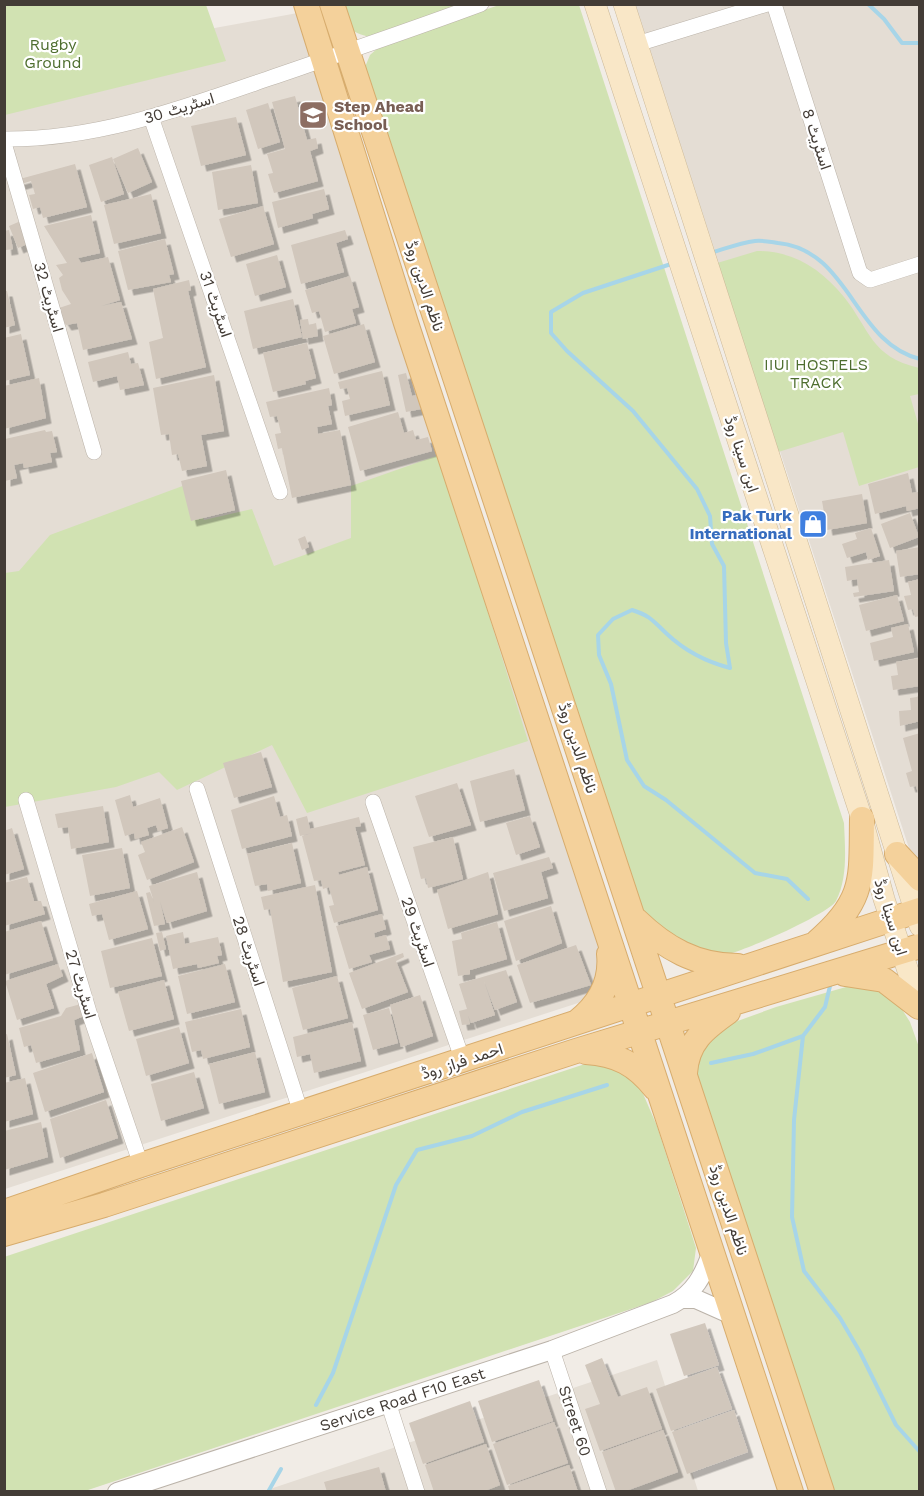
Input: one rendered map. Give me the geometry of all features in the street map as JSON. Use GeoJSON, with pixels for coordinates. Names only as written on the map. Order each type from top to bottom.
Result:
{"type":"FeatureCollection","features":[{"type":"Feature","properties":{"kind":"main road","name":"ناظم الدین روڈ"},"geometry":{"type":"LineString","coordinates":[[332,4],[822,1491]]}},
{"type":"Feature","properties":{"kind":"main road","name":"ابن سینا روڈ"},"geometry":{"type":"LineString","coordinates":[[595,4],[862,819],[891,920],[910,949],[919,1007]]}},
{"type":"Feature","properties":{"kind":"main road","name":"ابن سینا روڈ"},"geometry":{"type":"LineString","coordinates":[[624,4],[918,916]]}},
{"type":"Feature","properties":{"kind":"main road","name":"ناظم الدین روڈ"},"geometry":{"type":"LineString","coordinates":[[306,6],[322,62],[711,1254],[791,1491]]}},
{"type":"Feature","properties":{"kind":"main road"},"geometry":{"type":"LineString","coordinates":[[744,459],[767,452]]}},
{"type":"Feature","properties":{"kind":"main road"},"geometry":{"type":"LineString","coordinates":[[811,947],[836,926],[855,900],[861,882],[862,819]]}},
{"type":"Feature","properties":{"kind":"main road"},"geometry":{"type":"LineString","coordinates":[[897,854],[920,879]]}},
{"type":"Feature","properties":{"kind":"main road","name":"احمد فراز روڈ"},"geometry":{"type":"LineString","coordinates":[[4,1212],[747,966],[891,920],[918,916]]}},
{"type":"Feature","properties":{"kind":"main road"},"geometry":{"type":"LineString","coordinates":[[634,918],[667,946],[697,961],[722,966],[747,966]]}},
{"type":"Feature","properties":{"kind":"main road"},"geometry":{"type":"LineString","coordinates":[[573,1025],[593,1009],[605,988],[610,962],[606,930]]}},
{"type":"Feature","properties":{"kind":"main road","name":"احمد فراز روڈ"},"geometry":{"type":"LineString","coordinates":[[4,1234],[576,1051],[910,949]]}},
{"type":"Feature","properties":{"kind":"main road"},"geometry":{"type":"LineString","coordinates":[[832,974],[861,975],[884,980],[919,1007]]}},
{"type":"Feature","properties":{"kind":"main road"},"geometry":{"type":"LineString","coordinates":[[685,1076],[686,1057],[694,1040],[742,1002]]}},
{"type":"Feature","properties":{"kind":"main road"},"geometry":{"type":"LineString","coordinates":[[576,1051],[605,1053],[625,1059],[644,1074],[660,1095]]}},
{"type":"Feature","properties":{"kind":"main road"},"geometry":{"type":"LineString","coordinates":[[769,1425],[796,1414]]}},
{"type":"Feature","properties":{"kind":"street","name":"اسٹریٹ 30"},"geometry":{"type":"LineString","coordinates":[[4,141],[42,140],[151,117],[322,62],[481,4]]}},
{"type":"Feature","properties":{"kind":"street"},"geometry":{"type":"LineString","coordinates":[[637,44],[767,4]]}},
{"type":"Feature","properties":{"kind":"street","name":"اسٹریٹ 8"},"geometry":{"type":"LineString","coordinates":[[774,4],[860,273],[870,280],[920,264]]}},
{"type":"Feature","properties":{"kind":"street","name":"اسٹریٹ 31"},"geometry":{"type":"LineString","coordinates":[[151,117],[280,492]]}},
{"type":"Feature","properties":{"kind":"street","name":"اسٹریٹ 32"},"geometry":{"type":"LineString","coordinates":[[4,141],[94,452]]}},
{"type":"Feature","properties":{"kind":"street","name":"اسٹریٹ 28"},"geometry":{"type":"LineString","coordinates":[[197,789],[301,1113]]}},
{"type":"Feature","properties":{"kind":"street","name":"اسٹریٹ 27"},"geometry":{"type":"LineString","coordinates":[[26,800],[89,1012],[141,1165]]}},
{"type":"Feature","properties":{"kind":"street","name":"اسٹریٹ 29"},"geometry":{"type":"LineString","coordinates":[[373,802],[463,1061]]}},
{"type":"Feature","properties":{"kind":"street"},"geometry":{"type":"LineString","coordinates":[[684,1299],[705,1272],[711,1254]]}},
{"type":"Feature","properties":{"kind":"street"},"geometry":{"type":"LineString","coordinates":[[684,1299],[696,1299],[732,1315]]}},
{"type":"Feature","properties":{"kind":"street","name":"Service Road F10 East"},"geometry":{"type":"LineString","coordinates":[[117,1491],[552,1350],[684,1299]]}},
{"type":"Feature","properties":{"kind":"street","name":"Street 60"},"geometry":{"type":"LineString","coordinates":[[552,1350],[599,1491]]}},
{"type":"Feature","properties":{"kind":"street"},"geometry":{"type":"LineString","coordinates":[[388,1402],[417,1491]]}},
{"type":"Feature","properties":{"kind":"shaded area"},"geometry":{"type":"Polygon","coordinates":[[[635,5],[919,5],[919,879],[635,5]]]}},
{"type":"Feature","properties":{"kind":"shaded area"},"geometry":{"type":"Polygon","coordinates":[[[303,12],[615,991],[5,1189],[5,66],[303,12]]]}},
{"type":"Feature","properties":{"kind":"shaded area"},"geometry":{"type":"Polygon","coordinates":[[[657,1360],[698,1491],[261,1492],[657,1360]]]}},
{"type":"Feature","properties":{"kind":"green space","name":"Rugby Ground"},"geometry":{"type":"Polygon","coordinates":[[[4,5],[206,5],[226,61],[5,115],[4,5]]]}},
{"type":"Feature","properties":{"kind":"green space"},"geometry":{"type":"Polygon","coordinates":[[[336,5],[458,5],[371,37],[357,33],[348,27],[336,5]]]}},
{"type":"Feature","properties":{"kind":"green space"},"geometry":{"type":"Polygon","coordinates":[[[499,5],[579,5],[844,823],[844,873],[836,901],[799,925],[740,951],[725,955],[715,957],[684,949],[643,920],[365,67],[370,55],[379,47],[499,5]]]}},
{"type":"Feature","properties":{"kind":"green space","name":"IIUI HOSTELS TRACK"},"geometry":{"type":"Polygon","coordinates":[[[757,251],[783,254],[816,270],[844,297],[873,341],[881,349],[890,357],[919,368],[919,394],[910,396],[919,427],[919,467],[859,486],[843,432],[775,453],[714,264],[757,251]]]}},
{"type":"Feature","properties":{"kind":"green space"},"geometry":{"type":"Polygon","coordinates":[[[439,455],[528,741],[307,813],[272,745],[177,790],[159,772],[116,787],[5,807],[5,573],[19,571],[50,535],[188,484],[204,520],[252,509],[274,566],[351,538],[351,486],[439,455]]]}},
{"type":"Feature","properties":{"kind":"green space"},"geometry":{"type":"Polygon","coordinates":[[[860,983],[889,989],[910,1022],[920,1050],[919,1491],[830,1491],[691,1057],[724,1026],[776,1007],[860,983]]]}},
{"type":"Feature","properties":{"kind":"green space"},"geometry":{"type":"Polygon","coordinates":[[[594,1061],[620,1063],[641,1089],[657,1126],[696,1248],[693,1271],[673,1291],[652,1302],[82,1492],[5,1491],[4,1257],[594,1061]]]}},
{"type":"Feature","properties":{"kind":"building"},"geometry":{"type":"Polygon","coordinates":[[[295,96],[307,140],[316,138],[318,148],[310,151],[318,181],[274,193],[268,174],[273,173],[267,154],[285,149],[272,102],[295,96]]]}},
{"type":"Feature","properties":{"kind":"building"},"geometry":{"type":"Polygon","coordinates":[[[268,103],[280,142],[258,149],[246,110],[268,103]]]}},
{"type":"Feature","properties":{"kind":"building"},"geometry":{"type":"Polygon","coordinates":[[[236,117],[246,155],[201,166],[191,126],[236,117]]]}},
{"type":"Feature","properties":{"kind":"building"},"geometry":{"type":"Polygon","coordinates":[[[138,148],[152,182],[128,193],[113,159],[138,148]]]}},
{"type":"Feature","properties":{"kind":"building"},"geometry":{"type":"Polygon","coordinates":[[[112,157],[124,194],[101,202],[89,165],[112,157]]]}},
{"type":"Feature","properties":{"kind":"building"},"geometry":{"type":"Polygon","coordinates":[[[75,164],[87,207],[43,218],[40,207],[33,209],[29,195],[35,194],[31,181],[18,185],[16,180],[75,164]]]}},
{"type":"Feature","properties":{"kind":"building"},"geometry":{"type":"Polygon","coordinates":[[[251,165],[258,203],[218,210],[212,172],[251,165]]]}},
{"type":"Feature","properties":{"kind":"building"},"geometry":{"type":"Polygon","coordinates":[[[324,189],[329,209],[312,214],[313,218],[278,228],[272,202],[324,189]]]}},
{"type":"Feature","properties":{"kind":"building"},"geometry":{"type":"Polygon","coordinates":[[[151,194],[161,233],[114,244],[104,205],[151,194]]]}},
{"type":"Feature","properties":{"kind":"building"},"geometry":{"type":"Polygon","coordinates":[[[263,206],[274,244],[231,257],[219,219],[263,206]]]}},
{"type":"Feature","properties":{"kind":"building"},"geometry":{"type":"Polygon","coordinates":[[[91,215],[100,253],[78,258],[81,263],[108,257],[120,300],[101,306],[121,302],[132,339],[83,350],[77,323],[66,325],[59,308],[71,304],[62,290],[59,278],[63,275],[56,265],[67,263],[44,226],[91,215]]]}},
{"type":"Feature","properties":{"kind":"building"},"geometry":{"type":"Polygon","coordinates":[[[23,220],[32,242],[18,248],[9,226],[23,220]]]}},
{"type":"Feature","properties":{"kind":"building"},"geometry":{"type":"Polygon","coordinates":[[[9,230],[13,249],[6,250],[4,231],[9,230]]]}},
{"type":"Feature","properties":{"kind":"building"},"geometry":{"type":"Polygon","coordinates":[[[345,230],[348,239],[336,243],[344,272],[301,284],[291,245],[345,230]]]}},
{"type":"Feature","properties":{"kind":"building"},"geometry":{"type":"Polygon","coordinates":[[[165,239],[174,274],[169,275],[171,282],[128,290],[118,251],[165,239]]]}},
{"type":"Feature","properties":{"kind":"building"},"geometry":{"type":"Polygon","coordinates":[[[277,255],[286,287],[255,296],[246,264],[277,255]]]}},
{"type":"Feature","properties":{"kind":"building"},"geometry":{"type":"Polygon","coordinates":[[[350,276],[359,307],[352,309],[356,323],[325,332],[319,311],[312,313],[305,290],[350,276]]]}},
{"type":"Feature","properties":{"kind":"building"},"geometry":{"type":"Polygon","coordinates":[[[189,280],[191,290],[188,291],[206,367],[156,379],[149,342],[163,338],[153,289],[189,280]]]}},
{"type":"Feature","properties":{"kind":"building"},"geometry":{"type":"Polygon","coordinates":[[[4,291],[7,291],[15,325],[4,328],[4,291]]]}},
{"type":"Feature","properties":{"kind":"building"},"geometry":{"type":"Polygon","coordinates":[[[293,299],[302,337],[253,349],[244,311],[293,299]]]}},
{"type":"Feature","properties":{"kind":"building"},"geometry":{"type":"Polygon","coordinates":[[[308,319],[309,325],[316,323],[318,336],[303,339],[300,320],[308,319]]]}},
{"type":"Feature","properties":{"kind":"building"},"geometry":{"type":"Polygon","coordinates":[[[364,324],[375,362],[334,374],[323,336],[364,324]]]}},
{"type":"Feature","properties":{"kind":"building"},"geometry":{"type":"Polygon","coordinates":[[[21,334],[30,375],[4,381],[4,338],[21,334]]]}},
{"type":"Feature","properties":{"kind":"building"},"geometry":{"type":"Polygon","coordinates":[[[307,343],[316,378],[305,381],[306,384],[273,392],[263,353],[307,343]]]}},
{"type":"Feature","properties":{"kind":"building"},"geometry":{"type":"Polygon","coordinates":[[[128,352],[131,364],[138,363],[144,385],[120,390],[117,376],[93,382],[88,362],[128,352]]]}},
{"type":"Feature","properties":{"kind":"building"},"geometry":{"type":"Polygon","coordinates":[[[382,371],[390,405],[345,416],[342,401],[350,399],[347,388],[340,389],[338,382],[382,371]]]}},
{"type":"Feature","properties":{"kind":"building"},"geometry":{"type":"Polygon","coordinates":[[[406,373],[412,396],[423,394],[426,408],[406,412],[398,375],[406,373]]]}},
{"type":"Feature","properties":{"kind":"building"},"geometry":{"type":"Polygon","coordinates":[[[214,375],[224,431],[201,435],[207,466],[182,471],[178,454],[172,455],[169,434],[161,435],[153,388],[214,375]]]}},
{"type":"Feature","properties":{"kind":"building"},"geometry":{"type":"Polygon","coordinates":[[[39,378],[46,418],[4,429],[4,386],[39,378]]]}},
{"type":"Feature","properties":{"kind":"building"},"geometry":{"type":"Polygon","coordinates":[[[329,388],[332,405],[328,406],[332,424],[317,427],[318,434],[340,430],[351,485],[292,498],[282,448],[278,449],[275,434],[281,433],[277,416],[270,417],[266,402],[329,388]]]}},
{"type":"Feature","properties":{"kind":"building"},"geometry":{"type":"Polygon","coordinates":[[[398,412],[404,433],[413,430],[416,440],[428,437],[432,451],[360,471],[348,427],[398,412]]]}},
{"type":"Feature","properties":{"kind":"building"},"geometry":{"type":"Polygon","coordinates":[[[45,430],[46,432],[52,431],[57,452],[50,453],[52,462],[24,468],[23,463],[14,465],[17,478],[5,481],[5,439],[45,430]]]}},
{"type":"Feature","properties":{"kind":"building"},"geometry":{"type":"Polygon","coordinates":[[[226,470],[235,510],[191,521],[181,481],[226,470]]]}},
{"type":"Feature","properties":{"kind":"building"},"geometry":{"type":"Polygon","coordinates":[[[908,473],[912,493],[918,492],[920,508],[907,511],[906,506],[875,514],[868,484],[908,473]]]}},
{"type":"Feature","properties":{"kind":"building"},"geometry":{"type":"Polygon","coordinates":[[[862,494],[867,523],[827,530],[822,501],[862,494]]]}},
{"type":"Feature","properties":{"kind":"building"},"geometry":{"type":"Polygon","coordinates":[[[910,513],[919,537],[890,548],[881,524],[910,513]]]}},
{"type":"Feature","properties":{"kind":"building"},"geometry":{"type":"Polygon","coordinates":[[[871,528],[880,556],[868,560],[866,552],[847,558],[842,544],[857,539],[855,533],[871,528]]]}},
{"type":"Feature","properties":{"kind":"building"},"geometry":{"type":"Polygon","coordinates":[[[305,536],[309,547],[302,550],[298,539],[305,536]]]}},
{"type":"Feature","properties":{"kind":"building"},"geometry":{"type":"Polygon","coordinates":[[[920,547],[920,574],[900,577],[896,551],[920,547]]]}},
{"type":"Feature","properties":{"kind":"building"},"geometry":{"type":"Polygon","coordinates":[[[889,560],[894,591],[854,597],[853,593],[859,592],[857,579],[847,581],[845,567],[889,560]]]}},
{"type":"Feature","properties":{"kind":"building"},"geometry":{"type":"Polygon","coordinates":[[[920,579],[920,616],[915,617],[913,609],[908,610],[904,596],[911,595],[908,582],[920,579]]]}},
{"type":"Feature","properties":{"kind":"building"},"geometry":{"type":"Polygon","coordinates":[[[897,595],[904,621],[866,631],[859,605],[897,595]]]}},
{"type":"Feature","properties":{"kind":"building"},"geometry":{"type":"Polygon","coordinates":[[[908,624],[914,652],[874,661],[870,643],[893,637],[891,628],[908,624]]]}},
{"type":"Feature","properties":{"kind":"building"},"geometry":{"type":"Polygon","coordinates":[[[920,658],[920,686],[893,690],[891,676],[898,675],[896,662],[920,658]]]}},
{"type":"Feature","properties":{"kind":"building"},"geometry":{"type":"Polygon","coordinates":[[[920,694],[920,721],[900,726],[899,711],[911,710],[910,698],[920,694]]]}},
{"type":"Feature","properties":{"kind":"building"},"geometry":{"type":"Polygon","coordinates":[[[920,733],[919,797],[916,786],[910,787],[906,773],[912,771],[903,738],[920,733]]]}},
{"type":"Feature","properties":{"kind":"building"},"geometry":{"type":"Polygon","coordinates":[[[261,752],[272,787],[234,798],[223,763],[261,752]]]}},
{"type":"Feature","properties":{"kind":"building"},"geometry":{"type":"Polygon","coordinates":[[[514,769],[525,810],[480,822],[470,781],[514,769]]]}},
{"type":"Feature","properties":{"kind":"building"},"geometry":{"type":"Polygon","coordinates":[[[457,783],[471,825],[429,837],[415,796],[457,783]]]}},
{"type":"Feature","properties":{"kind":"building"},"geometry":{"type":"Polygon","coordinates":[[[130,795],[133,807],[160,798],[168,828],[158,831],[156,825],[147,828],[149,835],[135,839],[134,833],[125,836],[115,800],[130,795]]]}},
{"type":"Feature","properties":{"kind":"building"},"geometry":{"type":"Polygon","coordinates":[[[274,796],[280,817],[287,815],[292,836],[242,849],[231,810],[274,796]]]}},
{"type":"Feature","properties":{"kind":"building"},"geometry":{"type":"Polygon","coordinates":[[[103,806],[109,842],[71,849],[68,827],[58,828],[55,814],[103,806]]]}},
{"type":"Feature","properties":{"kind":"building"},"geometry":{"type":"Polygon","coordinates":[[[307,816],[310,829],[359,817],[361,826],[355,827],[365,865],[338,872],[339,875],[367,867],[378,910],[334,923],[329,906],[334,905],[329,887],[323,889],[321,880],[314,881],[302,836],[312,833],[300,836],[296,819],[307,816]]]}},
{"type":"Feature","properties":{"kind":"building"},"geometry":{"type":"Polygon","coordinates":[[[530,816],[540,847],[516,855],[506,823],[530,816]]]}},
{"type":"Feature","properties":{"kind":"building"},"geometry":{"type":"Polygon","coordinates":[[[182,827],[194,862],[147,880],[138,855],[145,852],[141,842],[182,827]]]}},
{"type":"Feature","properties":{"kind":"building"},"geometry":{"type":"Polygon","coordinates":[[[12,828],[24,869],[4,875],[4,831],[12,828]]]}},
{"type":"Feature","properties":{"kind":"building"},"geometry":{"type":"Polygon","coordinates":[[[453,837],[463,879],[428,888],[426,878],[421,879],[413,847],[453,837]]]}},
{"type":"Feature","properties":{"kind":"building"},"geometry":{"type":"Polygon","coordinates":[[[292,843],[301,883],[268,891],[267,884],[255,886],[247,854],[292,843]]]}},
{"type":"Feature","properties":{"kind":"building"},"geometry":{"type":"Polygon","coordinates":[[[122,848],[130,888],[90,896],[82,855],[122,848]]]}},
{"type":"Feature","properties":{"kind":"building"},"geometry":{"type":"Polygon","coordinates":[[[549,857],[553,868],[541,872],[548,898],[504,911],[493,873],[549,857]]]}},
{"type":"Feature","properties":{"kind":"building"},"geometry":{"type":"Polygon","coordinates":[[[197,872],[207,911],[167,923],[160,901],[165,924],[154,926],[146,893],[150,892],[154,902],[149,886],[197,872]]]}},
{"type":"Feature","properties":{"kind":"building"},"geometry":{"type":"Polygon","coordinates":[[[488,872],[498,914],[448,929],[437,890],[488,872]]]}},
{"type":"Feature","properties":{"kind":"building"},"geometry":{"type":"Polygon","coordinates":[[[27,877],[34,901],[41,901],[45,914],[4,926],[4,883],[27,877]]]}},
{"type":"Feature","properties":{"kind":"building"},"geometry":{"type":"Polygon","coordinates":[[[315,885],[332,972],[283,982],[270,909],[264,910],[261,897],[315,885]]]}},
{"type":"Feature","properties":{"kind":"building"},"geometry":{"type":"Polygon","coordinates":[[[137,891],[148,929],[109,940],[102,914],[92,916],[89,904],[137,891]]]}},
{"type":"Feature","properties":{"kind":"building"},"geometry":{"type":"Polygon","coordinates":[[[551,906],[562,943],[516,961],[504,921],[551,906]]]}},
{"type":"Feature","properties":{"kind":"building"},"geometry":{"type":"Polygon","coordinates":[[[382,914],[386,929],[374,933],[375,938],[386,935],[390,949],[369,955],[372,962],[349,969],[336,926],[382,914]]]}},
{"type":"Feature","properties":{"kind":"building"},"geometry":{"type":"Polygon","coordinates":[[[41,921],[53,960],[4,975],[4,932],[41,921]]]}},
{"type":"Feature","properties":{"kind":"building"},"geometry":{"type":"Polygon","coordinates":[[[497,922],[507,959],[470,970],[470,974],[458,976],[452,941],[462,939],[461,933],[497,922]]]}},
{"type":"Feature","properties":{"kind":"building"},"geometry":{"type":"Polygon","coordinates":[[[162,932],[166,949],[160,951],[156,933],[162,932]]]}},
{"type":"Feature","properties":{"kind":"building"},"geometry":{"type":"Polygon","coordinates":[[[183,932],[185,944],[218,937],[222,955],[217,956],[219,963],[198,968],[197,964],[173,969],[166,936],[183,932]]]}},
{"type":"Feature","properties":{"kind":"building"},"geometry":{"type":"Polygon","coordinates":[[[152,938],[162,976],[110,988],[101,951],[152,938]]]}},
{"type":"Feature","properties":{"kind":"building"},"geometry":{"type":"Polygon","coordinates":[[[576,945],[591,985],[530,1003],[517,965],[576,945]]]}},
{"type":"Feature","properties":{"kind":"building"},"geometry":{"type":"Polygon","coordinates":[[[403,953],[404,957],[396,961],[408,992],[362,1009],[349,973],[403,953]]]}},
{"type":"Feature","properties":{"kind":"building"},"geometry":{"type":"Polygon","coordinates":[[[58,964],[63,976],[46,984],[54,1008],[17,1020],[5,981],[58,964]]]}},
{"type":"Feature","properties":{"kind":"building"},"geometry":{"type":"Polygon","coordinates":[[[225,964],[235,1002],[187,1014],[178,976],[225,964]]]}},
{"type":"Feature","properties":{"kind":"building"},"geometry":{"type":"Polygon","coordinates":[[[506,970],[517,1002],[495,1010],[484,981],[495,1015],[471,1023],[468,1015],[470,1024],[462,1025],[459,1011],[467,1009],[459,984],[506,970]]]}},
{"type":"Feature","properties":{"kind":"building"},"geometry":{"type":"Polygon","coordinates":[[[337,976],[348,1018],[303,1030],[292,988],[337,976]]]}},
{"type":"Feature","properties":{"kind":"building"},"geometry":{"type":"Polygon","coordinates":[[[164,980],[174,1019],[129,1031],[118,992],[164,980]]]}},
{"type":"Feature","properties":{"kind":"building"},"geometry":{"type":"Polygon","coordinates":[[[420,995],[433,1036],[401,1047],[390,1005],[420,995]]]}},
{"type":"Feature","properties":{"kind":"building"},"geometry":{"type":"Polygon","coordinates":[[[81,1004],[84,1016],[74,1020],[80,1050],[36,1063],[31,1045],[24,1047],[19,1028],[61,1016],[66,1008],[81,1004]]]}},
{"type":"Feature","properties":{"kind":"building"},"geometry":{"type":"Polygon","coordinates":[[[389,1008],[398,1043],[373,1050],[363,1015],[389,1008]]]}},
{"type":"Feature","properties":{"kind":"building"},"geometry":{"type":"Polygon","coordinates":[[[241,1009],[250,1047],[203,1059],[201,1050],[192,1052],[185,1022],[241,1009]]]}},
{"type":"Feature","properties":{"kind":"building"},"geometry":{"type":"Polygon","coordinates":[[[352,1022],[361,1061],[314,1073],[310,1054],[297,1057],[293,1037],[352,1022]]]}},
{"type":"Feature","properties":{"kind":"building"},"geometry":{"type":"Polygon","coordinates":[[[179,1027],[189,1063],[146,1076],[136,1039],[179,1027]]]}},
{"type":"Feature","properties":{"kind":"building"},"geometry":{"type":"Polygon","coordinates":[[[7,1034],[16,1075],[4,1078],[4,1035],[7,1034]]]}},
{"type":"Feature","properties":{"kind":"building"},"geometry":{"type":"Polygon","coordinates":[[[255,1052],[265,1092],[219,1104],[209,1064],[255,1052]]]}},
{"type":"Feature","properties":{"kind":"building"},"geometry":{"type":"Polygon","coordinates":[[[92,1053],[104,1092],[45,1112],[33,1073],[92,1053]]]}},
{"type":"Feature","properties":{"kind":"building"},"geometry":{"type":"Polygon","coordinates":[[[194,1072],[204,1108],[161,1121],[151,1084],[194,1072]]]}},
{"type":"Feature","properties":{"kind":"building"},"geometry":{"type":"Polygon","coordinates":[[[25,1078],[33,1114],[4,1122],[4,1083],[25,1078]]]}},
{"type":"Feature","properties":{"kind":"building"},"geometry":{"type":"Polygon","coordinates":[[[106,1100],[118,1138],[60,1158],[50,1119],[106,1100]]]}},
{"type":"Feature","properties":{"kind":"building"},"geometry":{"type":"Polygon","coordinates":[[[41,1122],[48,1157],[4,1170],[4,1131],[41,1122]]]}},
{"type":"Feature","properties":{"kind":"building"},"geometry":{"type":"Polygon","coordinates":[[[705,1323],[719,1365],[684,1376],[670,1334],[705,1323]]]}},
{"type":"Feature","properties":{"kind":"building"},"geometry":{"type":"Polygon","coordinates":[[[602,1358],[618,1397],[647,1387],[662,1429],[600,1451],[585,1409],[600,1404],[585,1365],[602,1358]]]}},
{"type":"Feature","properties":{"kind":"building"},"geometry":{"type":"Polygon","coordinates":[[[717,1367],[732,1409],[671,1431],[656,1389],[717,1367]]]}},
{"type":"Feature","properties":{"kind":"building"},"geometry":{"type":"Polygon","coordinates":[[[539,1380],[553,1421],[492,1442],[478,1401],[539,1380]]]}},
{"type":"Feature","properties":{"kind":"building"},"geometry":{"type":"Polygon","coordinates":[[[470,1401],[484,1442],[423,1464],[409,1423],[470,1401]]]}},
{"type":"Feature","properties":{"kind":"building"},"geometry":{"type":"Polygon","coordinates":[[[734,1410],[748,1452],[687,1474],[672,1432],[734,1410]]]}},
{"type":"Feature","properties":{"kind":"building"},"geometry":{"type":"Polygon","coordinates":[[[554,1422],[568,1463],[507,1485],[493,1444],[554,1422]]]}},
{"type":"Feature","properties":{"kind":"building"},"geometry":{"type":"Polygon","coordinates":[[[663,1430],[678,1472],[623,1492],[616,1492],[602,1452],[663,1430]]]}},
{"type":"Feature","properties":{"kind":"building"},"geometry":{"type":"Polygon","coordinates":[[[486,1444],[500,1485],[482,1492],[434,1492],[425,1465],[486,1444]]]}},
{"type":"Feature","properties":{"kind":"building"},"geometry":{"type":"Polygon","coordinates":[[[569,1465],[578,1492],[510,1492],[508,1486],[569,1465]]]}},
{"type":"Feature","properties":{"kind":"building"},"geometry":{"type":"Polygon","coordinates":[[[379,1467],[386,1492],[327,1492],[324,1482],[379,1467]]]}},
{"type":"Feature","properties":{"kind":"waterway"},"geometry":{"type":"LineString","coordinates":[[868,4],[884,19],[902,43],[920,43]]}},
{"type":"Feature","properties":{"kind":"waterway"},"geometry":{"type":"LineString","coordinates":[[710,253],[758,241],[802,249],[821,262],[837,279],[880,335],[898,350],[920,359]]}},
{"type":"Feature","properties":{"kind":"waterway"},"geometry":{"type":"LineString","coordinates":[[674,263],[583,293],[551,312],[551,333],[567,351],[633,411],[697,489],[710,516],[712,544],[724,566],[726,643],[730,668],[704,659],[688,650],[651,619],[632,610],[613,619],[598,635],[599,655],[611,684],[627,760],[644,786],[666,800],[755,873],[787,879],[808,899]]}},
{"type":"Feature","properties":{"kind":"waterway"},"geometry":{"type":"LineString","coordinates":[[830,986],[825,1007],[803,1036],[794,1120],[792,1217],[804,1271],[840,1318],[860,1352],[896,1425],[920,1452]]}},
{"type":"Feature","properties":{"kind":"waterway"},"geometry":{"type":"LineString","coordinates":[[711,1063],[753,1054],[803,1036]]}},
{"type":"Feature","properties":{"kind":"waterway"},"geometry":{"type":"LineString","coordinates":[[316,1405],[333,1373],[396,1185],[417,1150],[472,1136],[522,1112],[607,1085]]}},
{"type":"Feature","properties":{"kind":"waterway"},"geometry":{"type":"LineString","coordinates":[[268,1492],[281,1469]]}},
{"type":"Feature","properties":{"kind":"place","name":"Step Ahead School"},"geometry":{"type":"Point","coordinates":[313,115]}},
{"type":"Feature","properties":{"kind":"place","name":"Pak Turk International"},"geometry":{"type":"Point","coordinates":[813,524]}}]}
